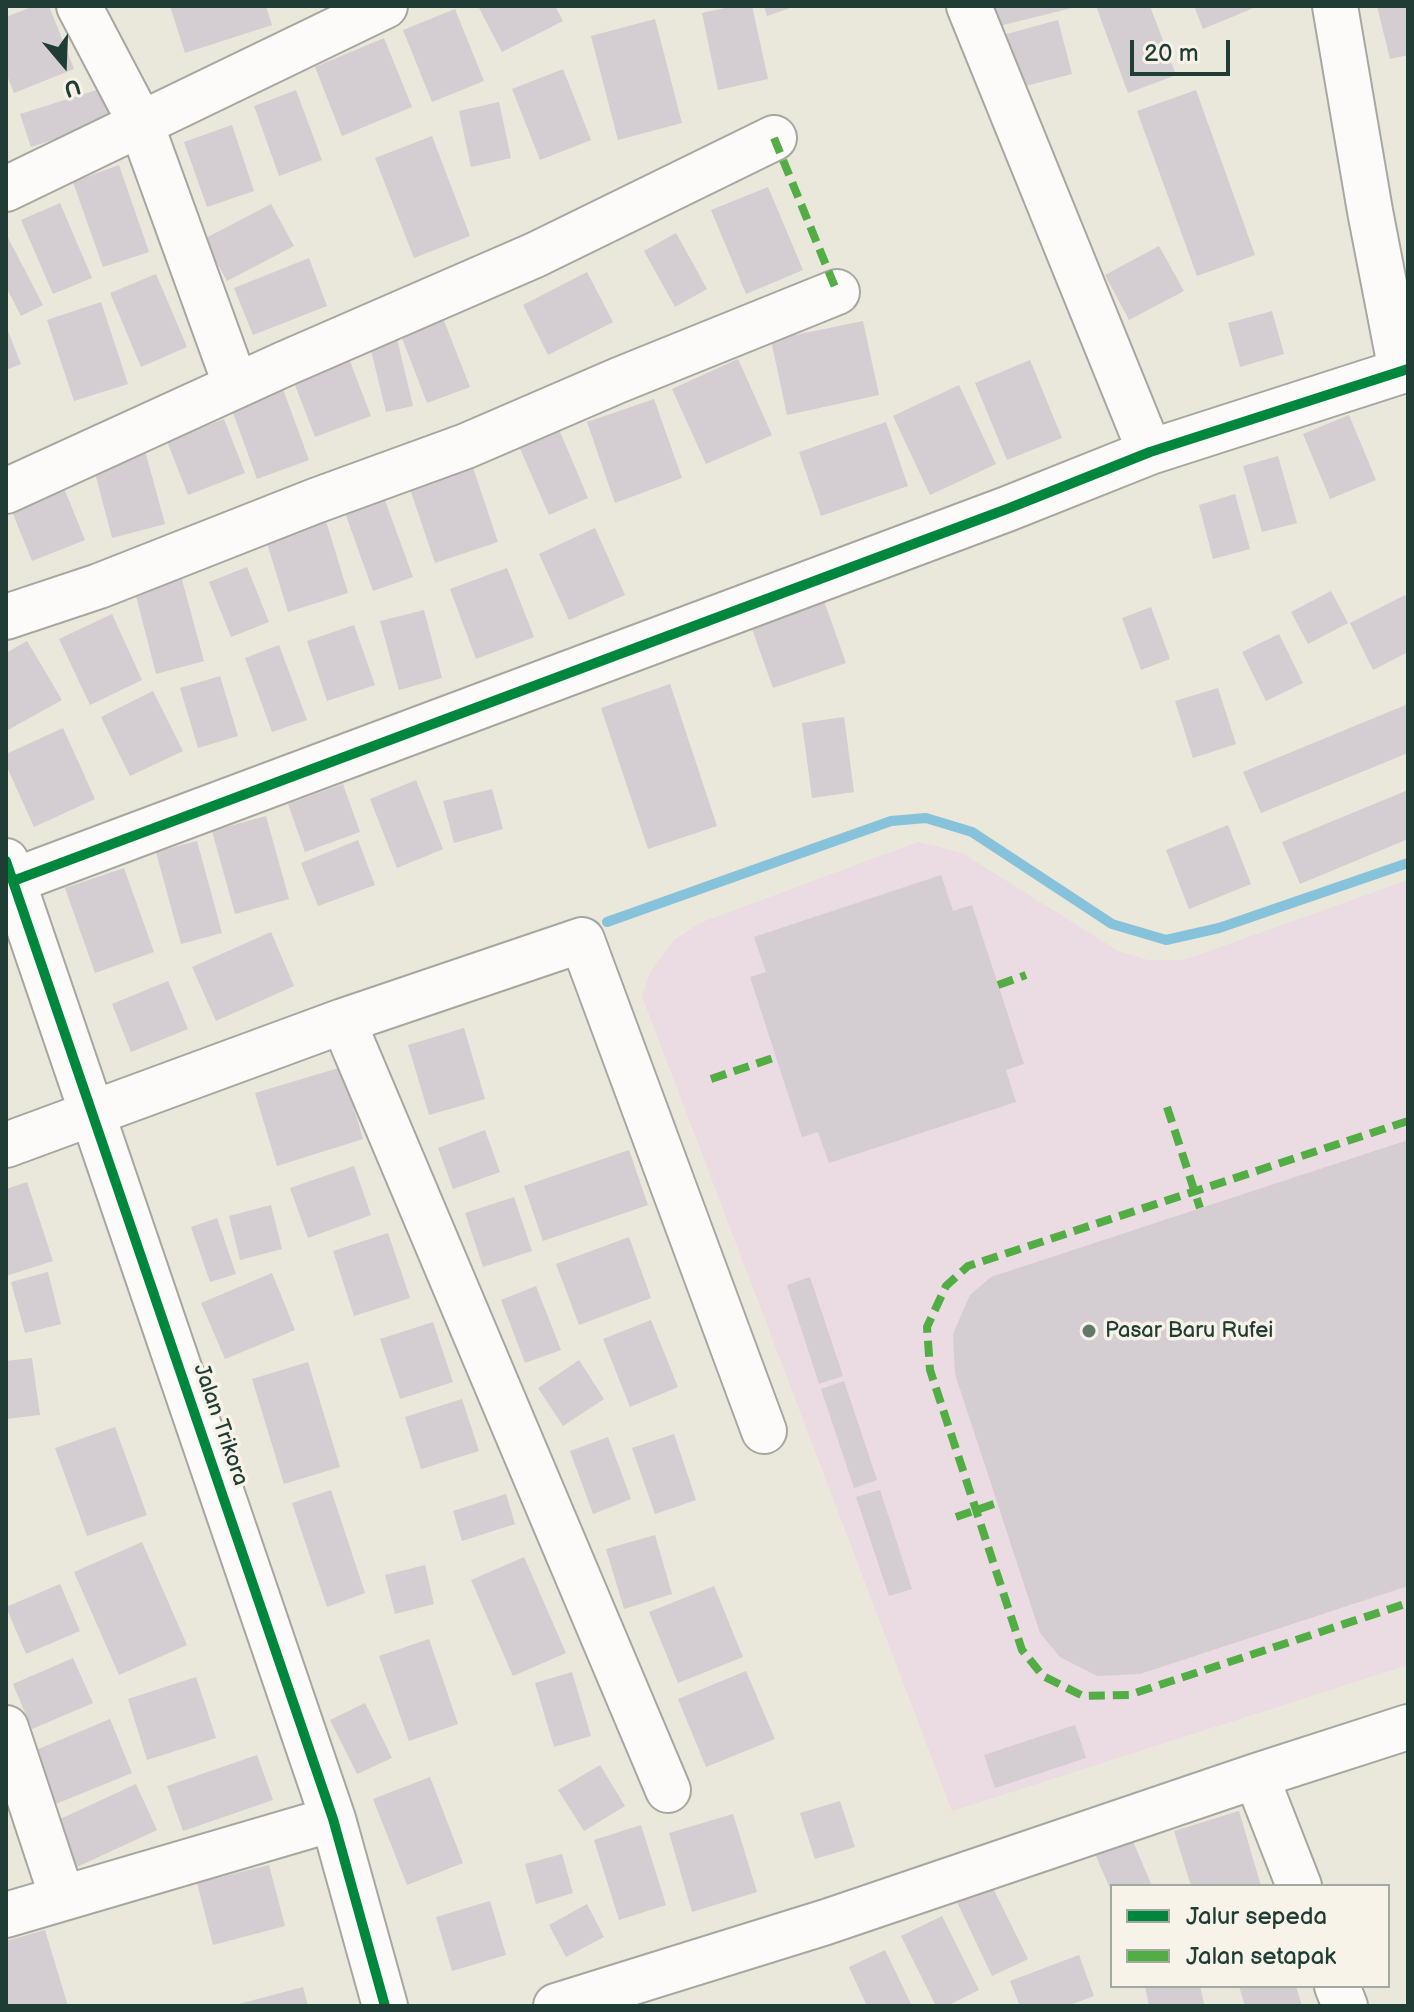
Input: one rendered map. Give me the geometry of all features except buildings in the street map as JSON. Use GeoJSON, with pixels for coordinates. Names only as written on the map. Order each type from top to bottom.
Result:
{"type":"FeatureCollection","features":[{"type":"Feature","properties":{"kind":"street"},"geometry":{"type":"LineString","coordinates":[[79,6],[141,124],[236,386]]}},
{"type":"Feature","properties":{"kind":"street"},"geometry":{"type":"LineString","coordinates":[[6,189],[385,6]]}},
{"type":"Feature","properties":{"kind":"street"},"geometry":{"type":"LineString","coordinates":[[969,6],[1150,452]]}},
{"type":"Feature","properties":{"kind":"street"},"geometry":{"type":"LineString","coordinates":[[10,871],[962,525],[1150,452],[1404,370],[1335,6]]}},
{"type":"Feature","properties":{"kind":"street"},"geometry":{"type":"LineString","coordinates":[[6,491],[535,255],[774,138]]}},
{"type":"Feature","properties":{"kind":"street"},"geometry":{"type":"LineString","coordinates":[[6,617],[99,586],[315,501],[466,446],[837,292]]}},
{"type":"Feature","properties":{"kind":"street","name":"Jalan Trikora"},"geometry":{"type":"LineString","coordinates":[[10,871],[333,1819],[385,2006]]}},
{"type":"Feature","properties":{"kind":"street"},"geometry":{"type":"LineString","coordinates":[[6,1145],[343,1021],[582,940],[764,1431]]}},
{"type":"Feature","properties":{"kind":"street"},"geometry":{"type":"LineString","coordinates":[[343,1021],[668,1790]]}},
{"type":"Feature","properties":{"kind":"street"},"geometry":{"type":"LineString","coordinates":[[556,2006],[826,1922],[1408,1727]]}},
{"type":"Feature","properties":{"kind":"street"},"geometry":{"type":"LineString","coordinates":[[6,1728],[62,1897]]}},
{"type":"Feature","properties":{"kind":"street"},"geometry":{"type":"LineString","coordinates":[[1256,1776],[1298,1884]]}},
{"type":"Feature","properties":{"kind":"street"},"geometry":{"type":"LineString","coordinates":[[6,1915],[333,1819]]}},
{"type":"Feature","properties":{"kind":"shaded area","name":"Pasar Baru Rufei"},"geometry":{"type":"Polygon","coordinates":[[[918,842],[962,853],[1118,951],[1148,960],[1184,960],[1408,880],[1408,1665],[952,1811],[642,996],[651,971],[673,941],[700,923],[918,842]]]}},
{"type":"Feature","properties":{"kind":"waterway"},"geometry":{"type":"LineString","coordinates":[[607,922],[891,821],[926,818],[972,832],[1112,924],[1166,940],[1219,928],[1408,863]]}},
{"type":"Feature","properties":{"kind":"marked path"},"geometry":{"type":"LineString","coordinates":[[774,138],[837,292]]}},
{"type":"Feature","properties":{"kind":"marked path"},"geometry":{"type":"LineString","coordinates":[[998,985],[1026,975]]}},
{"type":"Feature","properties":{"kind":"marked path"},"geometry":{"type":"LineString","coordinates":[[711,1079],[776,1057]]}},
{"type":"Feature","properties":{"kind":"marked path"},"geometry":{"type":"LineString","coordinates":[[1167,1107],[1200,1208]]}},
{"type":"Feature","properties":{"kind":"marked path"},"geometry":{"type":"LineString","coordinates":[[1408,1121],[968,1266],[946,1286],[927,1327],[930,1370],[1022,1650],[1043,1676],[1083,1696],[1129,1695],[1408,1603]]}},
{"type":"Feature","properties":{"kind":"marked path"},"geometry":{"type":"LineString","coordinates":[[956,1517],[997,1503]]}},
{"type":"Feature","properties":{"kind":"cycle path"},"geometry":{"type":"LineString","coordinates":[[13,881],[1007,509],[1150,452],[1408,369]]}},
{"type":"Feature","properties":{"kind":"cycle path"},"geometry":{"type":"LineString","coordinates":[[6,861],[333,1819],[385,2006]]}},
{"type":"Feature","properties":{"kind":"place","name":"Pasar Baru Rufei"},"geometry":{"type":"Point","coordinates":[1089,1331]}}]}
